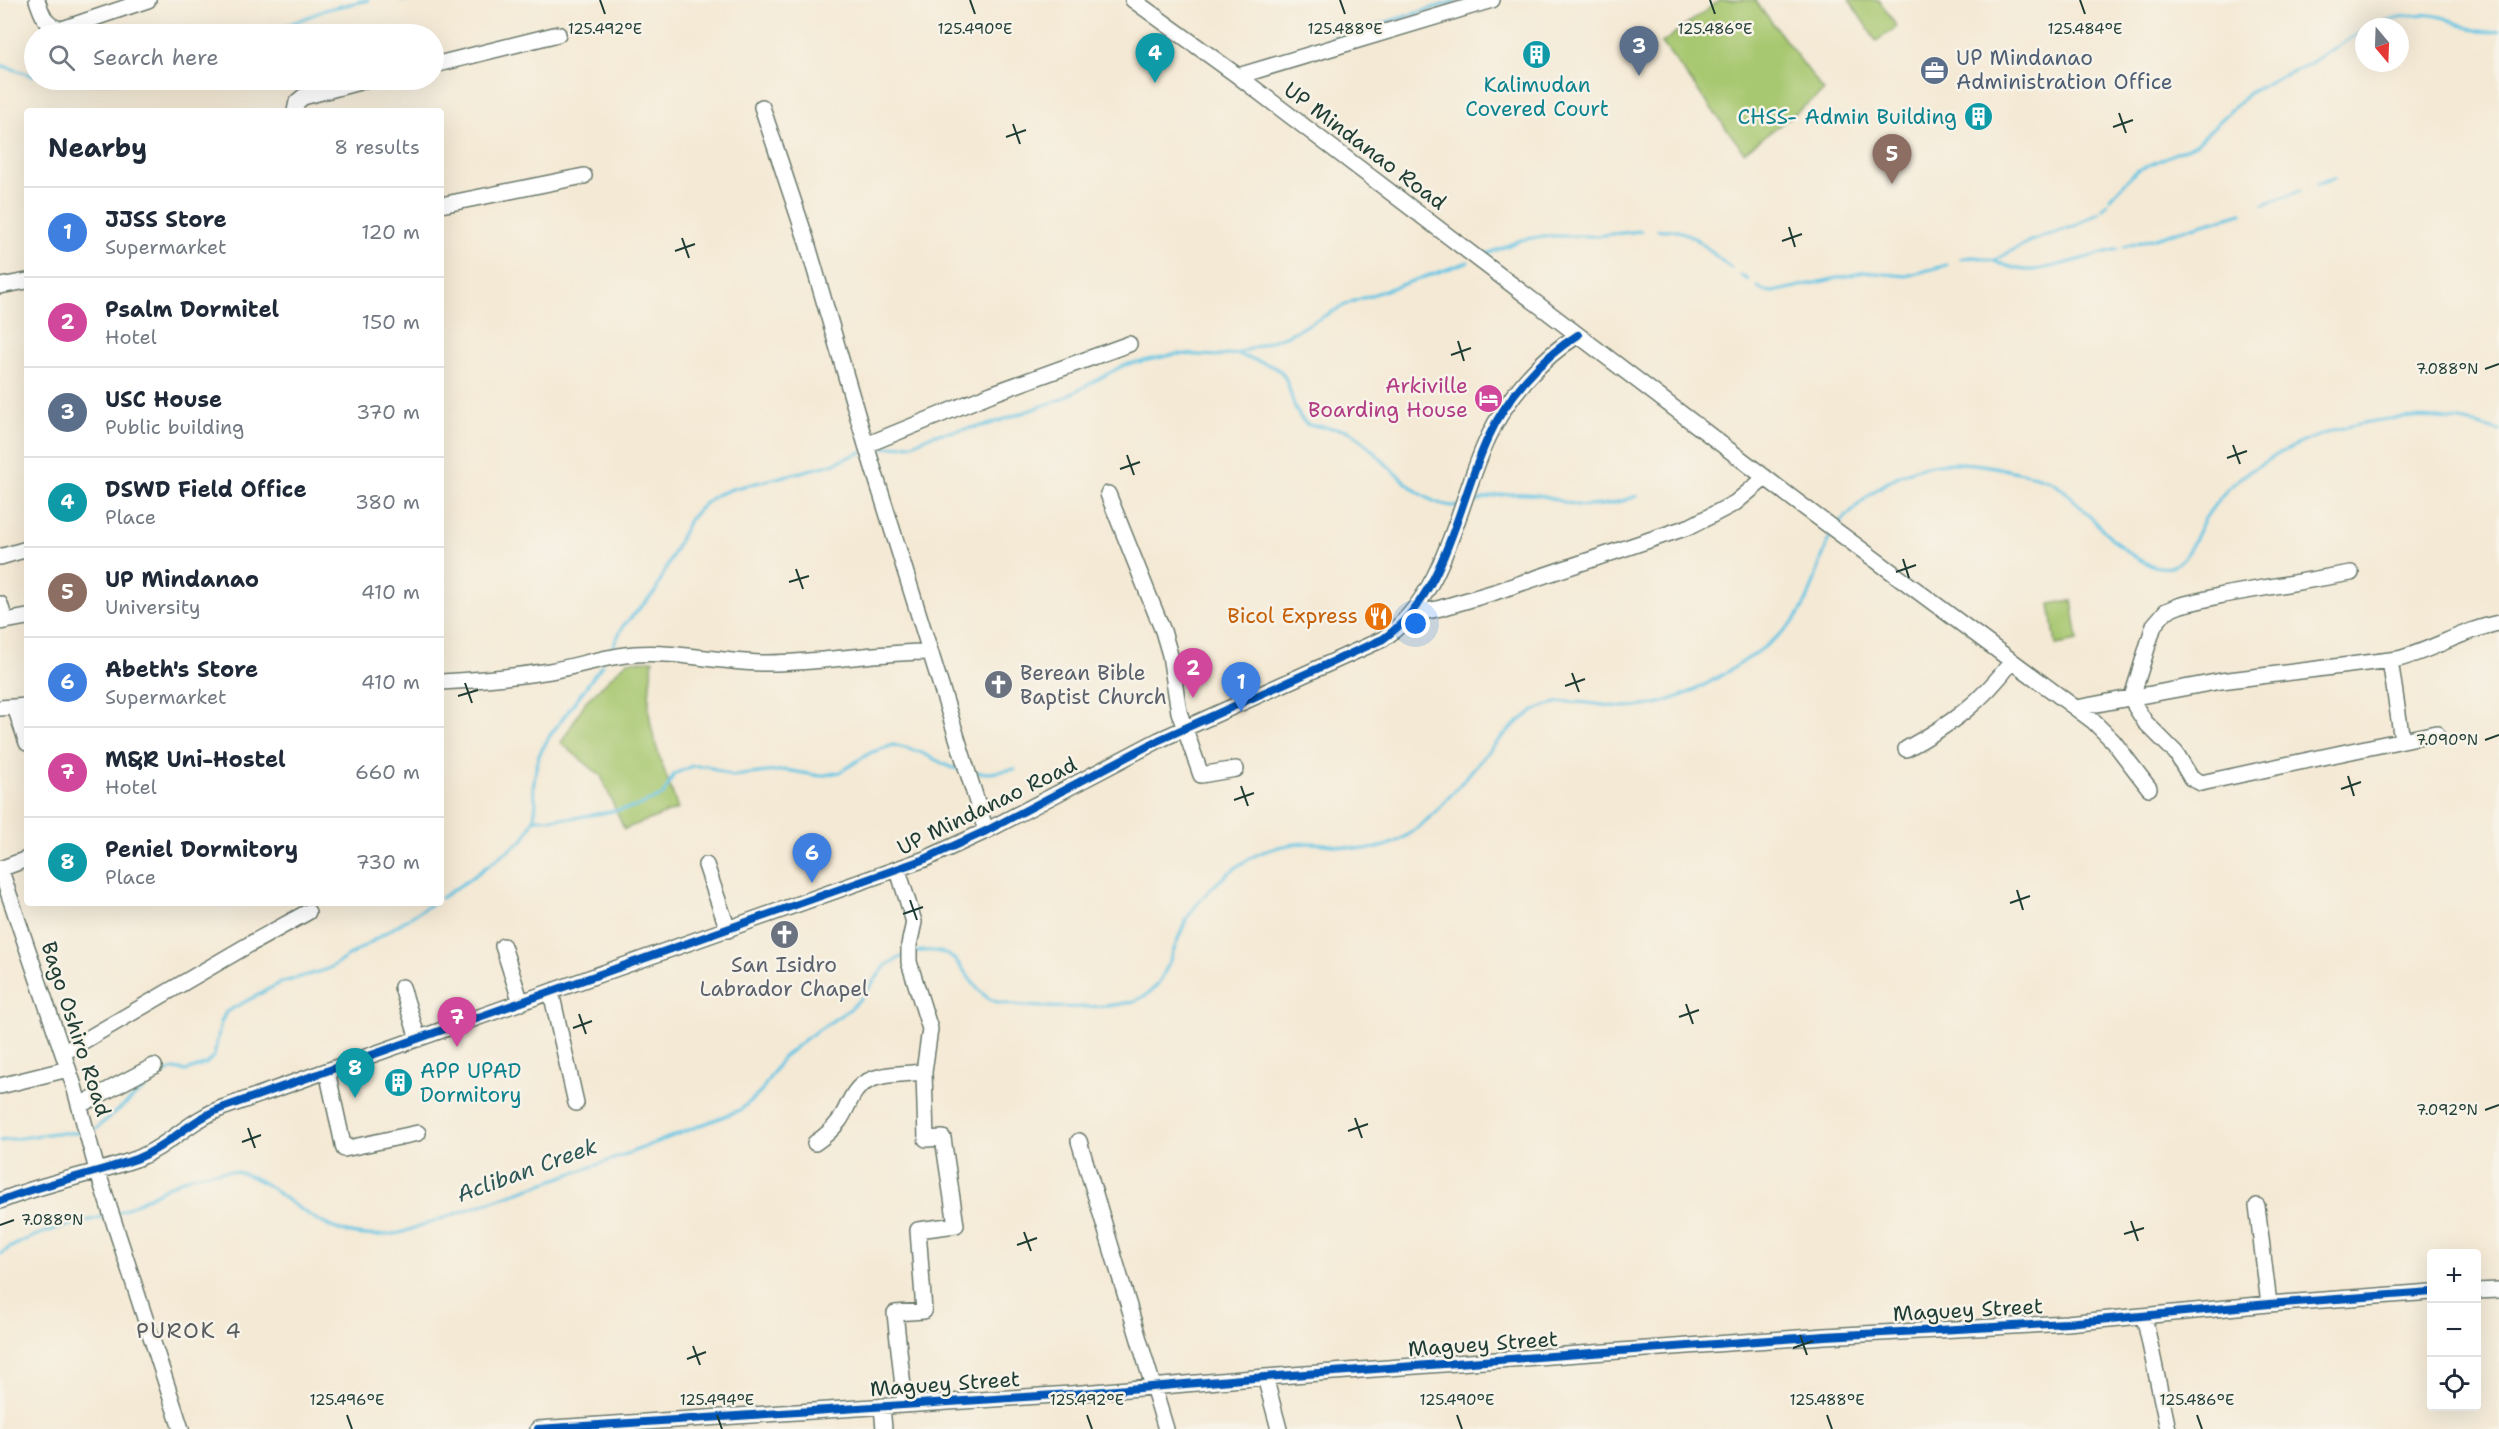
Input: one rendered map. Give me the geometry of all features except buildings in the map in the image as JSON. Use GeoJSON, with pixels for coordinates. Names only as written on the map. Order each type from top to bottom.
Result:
{"type":"FeatureCollection","features":[{"type":"Feature","properties":{"kind":"street"},"geometry":{"type":"LineString","coordinates":[[38,0],[49,24]]}},
{"type":"Feature","properties":{"kind":"street"},"geometry":{"type":"LineString","coordinates":[[77,24],[148,0]]}},
{"type":"Feature","properties":{"kind":"street","name":"UP Mindanao Road"},"geometry":{"type":"LineString","coordinates":[[0,1201],[147,1154],[167,1142],[189,1124],[210,1113],[898,870],[986,831],[1184,728],[1383,639],[1410,615],[1447,548],[1488,438],[1499,418],[1520,388],[1574,332],[1238,76],[1133,0]]}},
{"type":"Feature","properties":{"kind":"street"},"geometry":{"type":"LineString","coordinates":[[1238,76],[1492,0]]}},
{"type":"Feature","properties":{"kind":"street"},"geometry":{"type":"LineString","coordinates":[[444,62],[558,34]]}},
{"type":"Feature","properties":{"kind":"street"},"geometry":{"type":"LineString","coordinates":[[296,108],[297,102],[303,97],[329,90]]}},
{"type":"Feature","properties":{"kind":"street"},"geometry":{"type":"LineString","coordinates":[[762,107],[806,239],[866,445],[986,831]]}},
{"type":"Feature","properties":{"kind":"street"},"geometry":{"type":"LineString","coordinates":[[444,204],[584,176]]}},
{"type":"Feature","properties":{"kind":"street"},"geometry":{"type":"LineString","coordinates":[[0,286],[24,282]]}},
{"type":"Feature","properties":{"kind":"street"},"geometry":{"type":"LineString","coordinates":[[1574,332],[1765,478],[2076,708],[2114,741],[2149,788]]}},
{"type":"Feature","properties":{"kind":"street"},"geometry":{"type":"LineString","coordinates":[[866,445],[991,394],[1129,344]]}},
{"type":"Feature","properties":{"kind":"street"},"geometry":{"type":"LineString","coordinates":[[1410,615],[1441,609],[1495,592],[1691,526],[1735,503],[1765,478]]}},
{"type":"Feature","properties":{"kind":"street"},"geometry":{"type":"LineString","coordinates":[[1108,494],[1163,631],[1170,656],[1175,698],[1201,775],[1236,768]]}},
{"type":"Feature","properties":{"kind":"street"},"geometry":{"type":"LineString","coordinates":[[0,558],[24,550]]}},
{"type":"Feature","properties":{"kind":"street"},"geometry":{"type":"LineString","coordinates":[[2350,573],[2223,595],[2166,611],[2154,626],[2132,697],[2135,706],[2145,722],[2176,753],[2191,778],[2201,783],[2436,733]]}},
{"type":"Feature","properties":{"kind":"street"},"geometry":{"type":"LineString","coordinates":[[0,604],[3,621],[24,618]]}},
{"type":"Feature","properties":{"kind":"street"},"geometry":{"type":"LineString","coordinates":[[2076,708],[2221,681],[2390,660],[2414,655],[2478,627],[2499,623]]}},
{"type":"Feature","properties":{"kind":"street"},"geometry":{"type":"LineString","coordinates":[[444,682],[487,681],[632,654],[689,655],[729,662],[766,663],[804,662],[900,652],[930,652]]}},
{"type":"Feature","properties":{"kind":"street"},"geometry":{"type":"LineString","coordinates":[[2390,660],[2402,740]]}},
{"type":"Feature","properties":{"kind":"street"},"geometry":{"type":"LineString","coordinates":[[1906,749],[1960,717],[1982,698],[2012,661]]}},
{"type":"Feature","properties":{"kind":"street"},"geometry":{"type":"LineString","coordinates":[[14,707],[24,735]]}},
{"type":"Feature","properties":{"kind":"street"},"geometry":{"type":"LineString","coordinates":[[0,869],[24,860]]}},
{"type":"Feature","properties":{"kind":"street"},"geometry":{"type":"LineString","coordinates":[[706,865],[728,930]]}},
{"type":"Feature","properties":{"kind":"street","name":"Bago Oshiro Road"},"geometry":{"type":"LineString","coordinates":[[0,869],[80,1105],[98,1170],[181,1429]]}},
{"type":"Feature","properties":{"kind":"street"},"geometry":{"type":"LineString","coordinates":[[898,870],[914,922],[909,945],[909,962],[930,1029],[924,1072],[926,1139],[943,1138],[956,1225],[918,1230],[924,1311],[895,1313],[905,1405]]}},
{"type":"Feature","properties":{"kind":"street"},"geometry":{"type":"LineString","coordinates":[[63,1053],[309,912]]}},
{"type":"Feature","properties":{"kind":"street"},"geometry":{"type":"LineString","coordinates":[[502,946],[521,1003]]}},
{"type":"Feature","properties":{"kind":"street"},"geometry":{"type":"LineString","coordinates":[[402,987],[418,1039]]}},
{"type":"Feature","properties":{"kind":"street"},"geometry":{"type":"LineString","coordinates":[[551,992],[576,1104]]}},
{"type":"Feature","properties":{"kind":"street"},"geometry":{"type":"LineString","coordinates":[[80,1105],[154,1066]]}},
{"type":"Feature","properties":{"kind":"street"},"geometry":{"type":"LineString","coordinates":[[0,1086],[68,1069]]}},
{"type":"Feature","properties":{"kind":"street"},"geometry":{"type":"LineString","coordinates":[[327,1071],[344,1149],[418,1133]]}},
{"type":"Feature","properties":{"kind":"street"},"geometry":{"type":"LineString","coordinates":[[814,1143],[832,1129],[850,1099],[865,1082],[880,1077],[924,1072]]}},
{"type":"Feature","properties":{"kind":"street"},"geometry":{"type":"LineString","coordinates":[[1079,1141],[1166,1429]]}},
{"type":"Feature","properties":{"kind":"street"},"geometry":{"type":"LineString","coordinates":[[2258,1206],[2269,1304]]}},
{"type":"Feature","properties":{"kind":"street"},"geometry":{"type":"LineString","coordinates":[[2481,1291],[2499,1290]]}},
{"type":"Feature","properties":{"kind":"street","name":"Maguey Street"},"geometry":{"type":"LineString","coordinates":[[538,1429],[637,1425],[1059,1395],[1265,1377],[1825,1336],[2067,1323],[2269,1304],[2427,1292]]}},
{"type":"Feature","properties":{"kind":"street"},"geometry":{"type":"LineString","coordinates":[[2144,1316],[2168,1429]]}},
{"type":"Feature","properties":{"kind":"street"},"geometry":{"type":"LineString","coordinates":[[1265,1377],[1279,1429]]}},
{"type":"Feature","properties":{"kind":"street"},"geometry":{"type":"LineString","coordinates":[[882,1406],[884,1429]]}},
{"type":"Feature","properties":{"kind":"green space"},"geometry":{"type":"Polygon","coordinates":[[[1720,0],[1755,0],[1824,91],[1744,152],[1662,43],[1720,0]]]}},
{"type":"Feature","properties":{"kind":"green space"},"geometry":{"type":"Polygon","coordinates":[[[1849,0],[1879,0],[1897,27],[1876,41],[1849,0]]]}},
{"type":"Feature","properties":{"kind":"green space"},"geometry":{"type":"Polygon","coordinates":[[[2072,600],[2078,641],[2056,645],[2050,604],[2072,600]]]}},
{"type":"Feature","properties":{"kind":"green space"},"geometry":{"type":"Polygon","coordinates":[[[653,660],[649,698],[651,723],[678,809],[624,829],[601,776],[561,743],[586,701],[628,661],[653,660]]]}},
{"type":"Feature","properties":{"kind":"waterway"},"geometry":{"type":"LineString","coordinates":[[290,24],[328,9],[368,0]]}},
{"type":"Feature","properties":{"kind":"waterway"},"geometry":{"type":"LineString","coordinates":[[402,0],[430,0]]}},
{"type":"Feature","properties":{"kind":"waterway"},"geometry":{"type":"LineString","coordinates":[[1247,65],[1459,0]]}},
{"type":"Feature","properties":{"kind":"waterway"},"geometry":{"type":"LineString","coordinates":[[2397,18],[2417,15],[2436,16],[2484,32],[2499,31]]}},
{"type":"Feature","properties":{"kind":"waterway"},"geometry":{"type":"LineString","coordinates":[[2110,199],[2136,171],[2196,144],[2249,93],[2304,67],[2355,36]]}},
{"type":"Feature","properties":{"kind":"waterway"},"geometry":{"type":"LineString","coordinates":[[0,65],[24,73]]}},
{"type":"Feature","properties":{"kind":"waterway"},"geometry":{"type":"LineString","coordinates":[[2317,185],[2334,178]]}},
{"type":"Feature","properties":{"kind":"waterway"},"geometry":{"type":"LineString","coordinates":[[2264,204],[2300,191]]}},
{"type":"Feature","properties":{"kind":"waterway"},"geometry":{"type":"LineString","coordinates":[[2103,208],[2107,204]]}},
{"type":"Feature","properties":{"kind":"waterway"},"geometry":{"type":"LineString","coordinates":[[1995,260],[2030,241],[2075,226],[2099,212]]}},
{"type":"Feature","properties":{"kind":"waterway"},"geometry":{"type":"LineString","coordinates":[[2124,247],[2242,213]]}},
{"type":"Feature","properties":{"kind":"waterway"},"geometry":{"type":"LineString","coordinates":[[1658,230],[1671,230],[1690,236],[1731,268]]}},
{"type":"Feature","properties":{"kind":"waterway"},"geometry":{"type":"LineString","coordinates":[[1487,254],[1521,240],[1544,236],[1594,236],[1641,231]]}},
{"type":"Feature","properties":{"kind":"waterway"},"geometry":{"type":"LineString","coordinates":[[1961,259],[1979,257],[2013,268],[2030,270],[2061,265],[2118,249]]}},
{"type":"Feature","properties":{"kind":"waterway"},"geometry":{"type":"LineString","coordinates":[[876,449],[913,444],[932,435],[987,425],[1008,418],[1062,399],[1124,365],[1177,354],[1220,356],[1236,354],[1288,335],[1351,302],[1468,262]]}},
{"type":"Feature","properties":{"kind":"waterway"},"geometry":{"type":"LineString","coordinates":[[1758,287],[1764,291],[1773,292],[1865,272],[1906,276],[1947,265]]}},
{"type":"Feature","properties":{"kind":"waterway"},"geometry":{"type":"LineString","coordinates":[[1741,275],[1748,280]]}},
{"type":"Feature","properties":{"kind":"waterway"},"geometry":{"type":"LineString","coordinates":[[1238,355],[1279,370],[1287,381],[1297,412],[1308,425],[1353,433],[1415,490],[1428,499],[1457,506]]}},
{"type":"Feature","properties":{"kind":"waterway","name":"Acliban Creek"},"geometry":{"type":"LineString","coordinates":[[1838,525],[1877,489],[1896,477],[1937,464],[1984,465],[2049,480],[2070,496],[2125,550],[2155,566],[2169,567],[2182,560],[2206,517],[2234,483],[2269,459],[2310,439],[2362,423],[2417,417],[2472,423],[2499,431]]}},
{"type":"Feature","properties":{"kind":"waterway"},"geometry":{"type":"LineString","coordinates":[[610,652],[623,626],[655,592],[689,520],[703,505],[716,495],[732,489],[829,465],[862,452]]}},
{"type":"Feature","properties":{"kind":"waterway"},"geometry":{"type":"LineString","coordinates":[[1474,502],[1497,495],[1522,494],[1538,495],[1574,505],[1593,506],[1637,496]]}},
{"type":"Feature","properties":{"kind":"waterway","name":"Acliban Creek"},"geometry":{"type":"LineString","coordinates":[[915,952],[931,951],[943,953],[952,958],[979,990],[988,998],[999,1002],[1034,1007],[1077,1007],[1114,1005],[1141,998],[1160,980],[1183,927],[1196,906],[1211,889],[1245,861],[1282,846],[1303,843],[1366,849],[1385,846],[1405,837],[1424,822],[1443,804],[1496,743],[1534,711],[1556,703],[1568,702],[1625,707],[1659,703],[1702,686],[1740,664],[1776,638],[1799,614],[1809,595],[1832,534]]}},
{"type":"Feature","properties":{"kind":"waterway"},"geometry":{"type":"LineString","coordinates":[[444,896],[524,839],[534,819],[536,803],[533,788],[538,757],[549,737],[602,665]]}},
{"type":"Feature","properties":{"kind":"waterway"},"geometry":{"type":"LineString","coordinates":[[534,819],[573,818],[636,807],[663,795],[674,774],[692,766],[707,766],[732,776],[786,770],[820,776],[840,772],[870,753],[893,745],[920,752],[950,767],[962,770]]}},
{"type":"Feature","properties":{"kind":"waterway"},"geometry":{"type":"LineString","coordinates":[[973,772],[990,773],[1015,769]]}},
{"type":"Feature","properties":{"kind":"waterway"},"geometry":{"type":"LineString","coordinates":[[95,1129],[162,1074],[174,1069],[186,1071],[206,1064],[214,1056],[221,1022],[226,1012],[280,983],[328,969],[428,906]]}},
{"type":"Feature","properties":{"kind":"waterway","name":"Acliban Creek"},"geometry":{"type":"LineString","coordinates":[[119,1212],[182,1180],[209,1172],[233,1171],[256,1179],[311,1216],[337,1229],[366,1235],[400,1233],[611,1160],[740,1110],[760,1093],[782,1058],[808,1037],[850,1009],[863,996],[886,965],[903,956]]}},
{"type":"Feature","properties":{"kind":"waterway"},"geometry":{"type":"LineString","coordinates":[[0,1141],[54,1133],[82,1133]]}},
{"type":"Feature","properties":{"kind":"waterway","name":"Acliban Creek"},"geometry":{"type":"LineString","coordinates":[[0,1254],[38,1235],[106,1216]]}},
{"type":"Feature","properties":{"kind":"cycle path"},"geometry":{"type":"LineString","coordinates":[[0,1201],[148,1154],[210,1113],[222,1108],[925,859],[986,831],[1159,740],[1383,639],[1405,620],[1422,598],[1436,573],[1477,464],[1504,408],[1538,367],[1578,335]]}},
{"type":"Feature","properties":{"kind":"cycle path"},"geometry":{"type":"LineString","coordinates":[[538,1429],[1071,1394],[1265,1377],[1825,1336],[2067,1323],[2269,1304],[2427,1292]]}},
{"type":"Feature","properties":{"kind":"place","name":"Kalimudan Covered Court"},"geometry":{"type":"Point","coordinates":[1537,54]}},
{"type":"Feature","properties":{"kind":"place","name":"UP Mindanao Administration Office"},"geometry":{"type":"Point","coordinates":[1935,70]}},
{"type":"Feature","properties":{"kind":"place","name":"USC House"},"geometry":{"type":"Point","coordinates":[1639,76]}},
{"type":"Feature","properties":{"kind":"place","name":"DSWD Field Office"},"geometry":{"type":"Point","coordinates":[1155,83]}},
{"type":"Feature","properties":{"kind":"place","name":"CHSS- Admin Building"},"geometry":{"type":"Point","coordinates":[1978,117]}},
{"type":"Feature","properties":{"kind":"place","name":"UP Mindanao"},"geometry":{"type":"Point","coordinates":[1892,184]}},
{"type":"Feature","properties":{"kind":"place","name":"Arkiville Boarding House"},"geometry":{"type":"Point","coordinates":[1489,398]}},
{"type":"Feature","properties":{"kind":"place","name":"Bicol Express"},"geometry":{"type":"Point","coordinates":[1379,616]}},
{"type":"Feature","properties":{"kind":"place","name":"Berean Bible Baptist Church"},"geometry":{"type":"Point","coordinates":[999,685]}},
{"type":"Feature","properties":{"kind":"place","name":"Psalm Dormitel"},"geometry":{"type":"Point","coordinates":[1193,698]}},
{"type":"Feature","properties":{"kind":"place","name":"JJSS Store"},"geometry":{"type":"Point","coordinates":[1241,712]}},
{"type":"Feature","properties":{"kind":"place","name":"Abeth's Store"},"geometry":{"type":"Point","coordinates":[812,883]}},
{"type":"Feature","properties":{"kind":"place","name":"San Isidro Labrador Chapel"},"geometry":{"type":"Point","coordinates":[784,934]}},
{"type":"Feature","properties":{"kind":"place","name":"M&R Uni-Hostel"},"geometry":{"type":"Point","coordinates":[457,1047]}},
{"type":"Feature","properties":{"kind":"place","name":"APP UPAD Dormitory"},"geometry":{"type":"Point","coordinates":[399,1083]}},
{"type":"Feature","properties":{"kind":"place","name":"Peniel Dormitory"},"geometry":{"type":"Point","coordinates":[355,1098]}},
{"type":"Feature","properties":{"kind":"district","name":"PUROK 4"},"geometry":{"type":"Point","coordinates":[189,1330]}}]}
